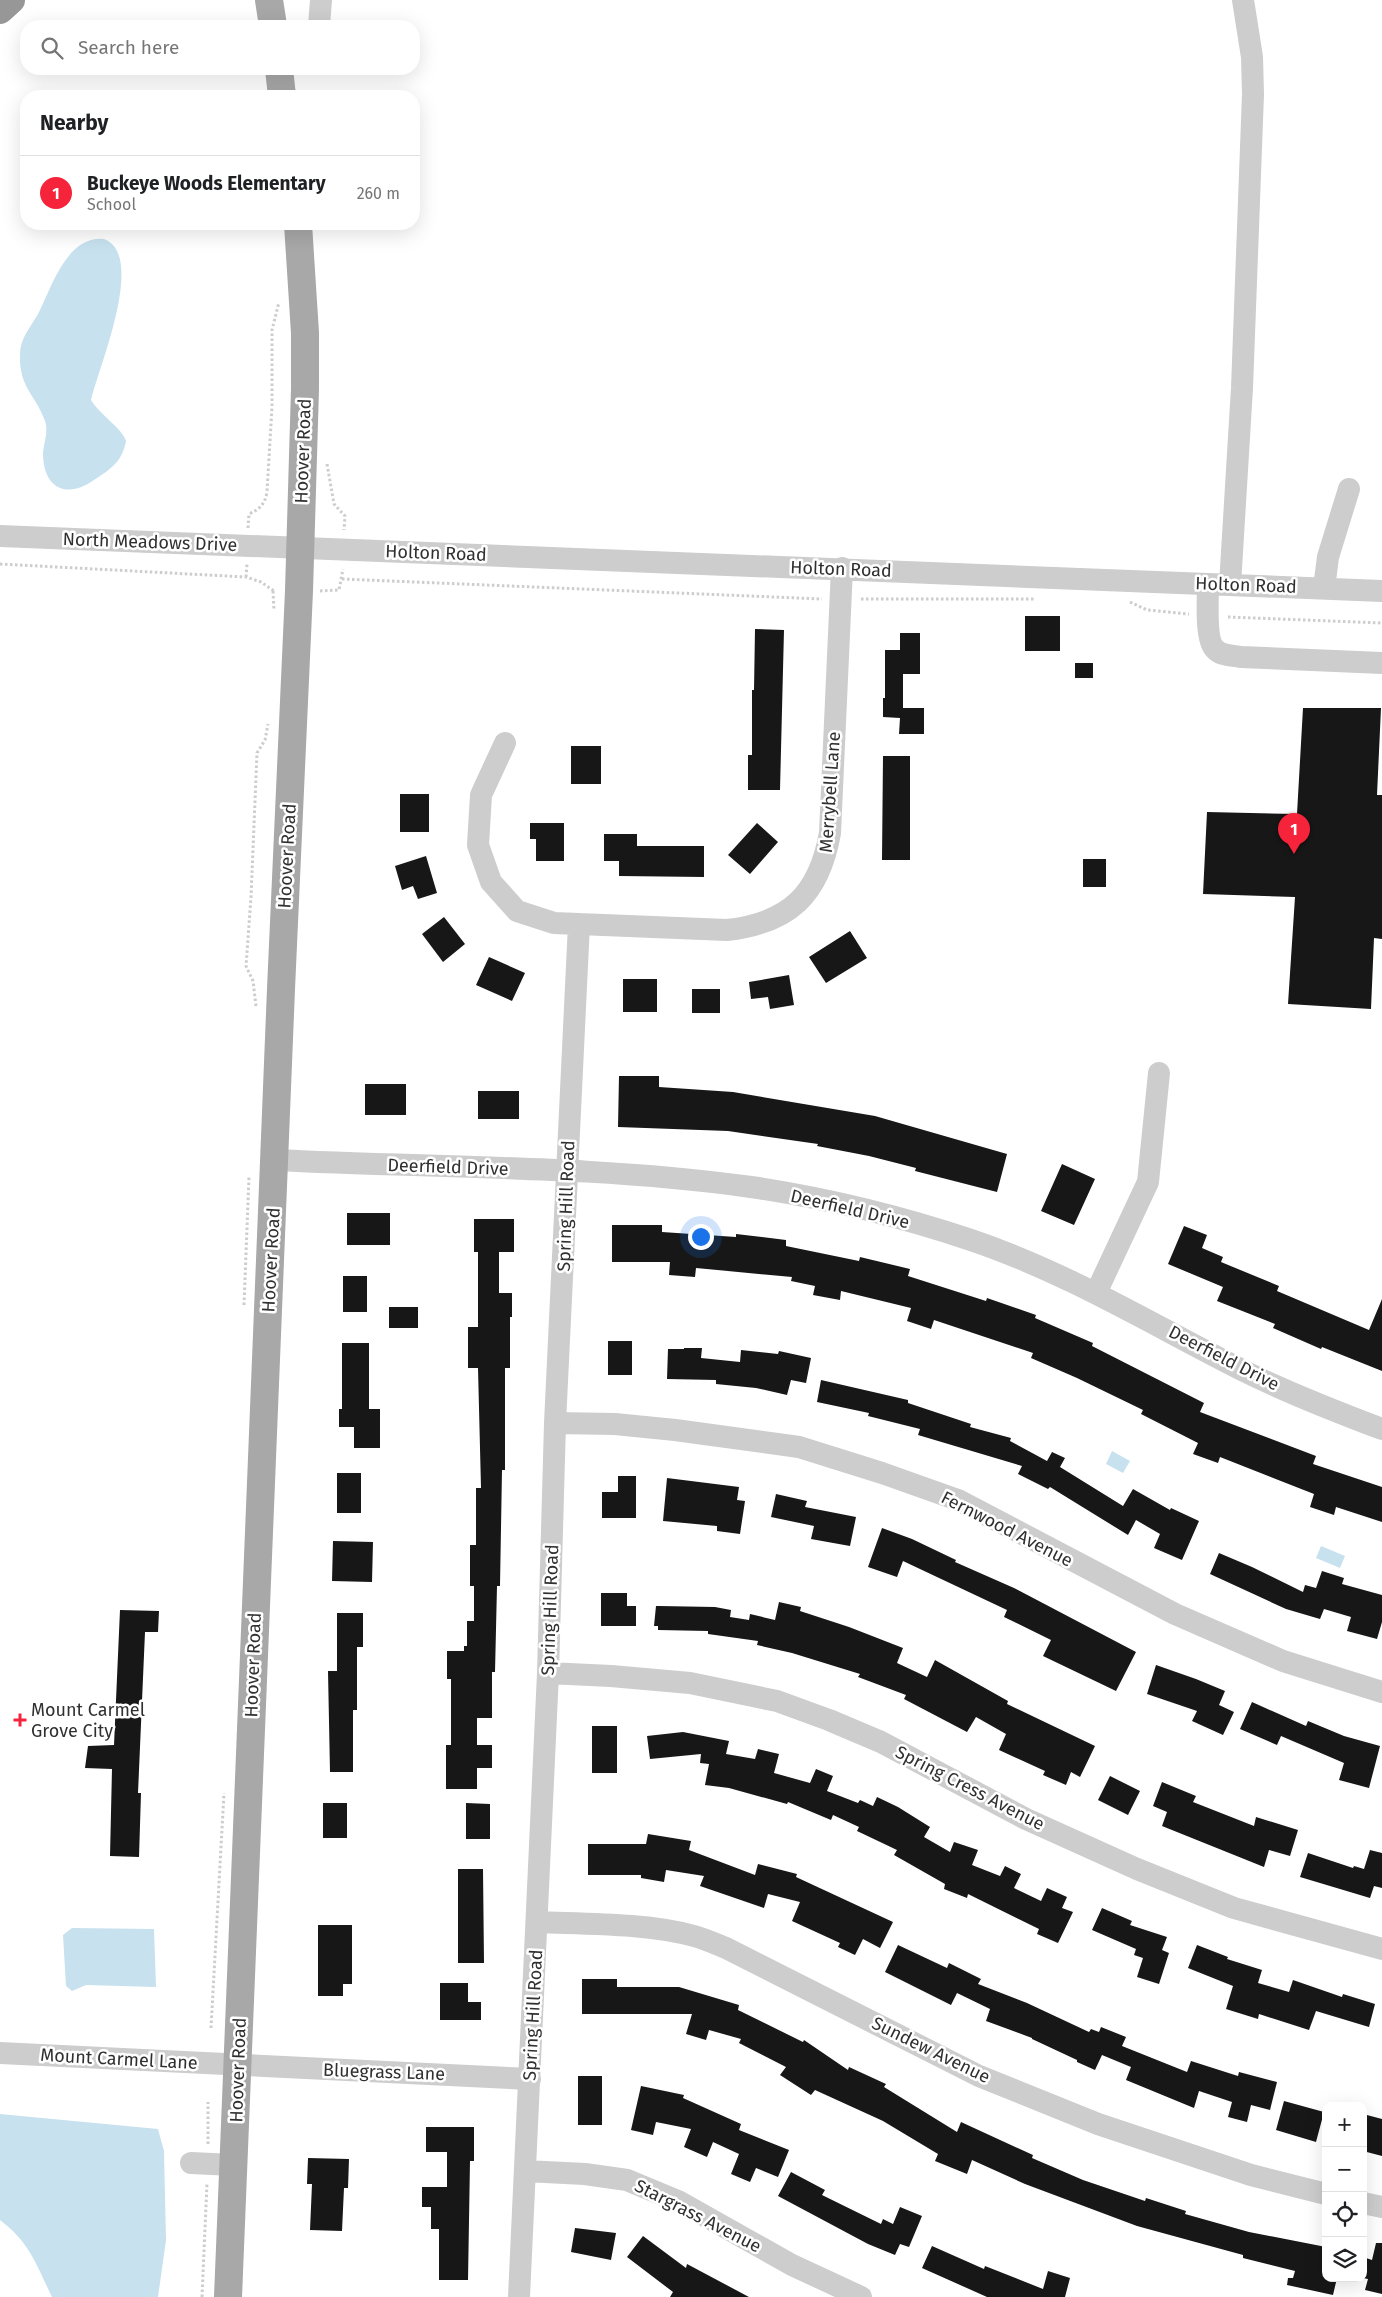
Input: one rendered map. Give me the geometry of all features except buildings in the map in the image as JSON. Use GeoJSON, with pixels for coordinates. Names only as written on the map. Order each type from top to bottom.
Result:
{"type":"FeatureCollection","features":[{"type":"Feature","properties":{"kind":"highway"},"geometry":{"type":"LineString","coordinates":[[0,10],[10,0]]}},
{"type":"Feature","properties":{"kind":"main road"},"geometry":{"type":"LineString","coordinates":[[269,0],[272,20]]}},
{"type":"Feature","properties":{"kind":"main road"},"geometry":{"type":"LineString","coordinates":[[280,75],[281,90]]}},
{"type":"Feature","properties":{"kind":"main road","name":"Hoover Road"},"geometry":{"type":"LineString","coordinates":[[228,2297],[210,2164],[238,2066],[256,1578],[262,1164],[300,548],[305,333],[298,230]]}},
{"type":"Feature","properties":{"kind":"street"},"geometry":{"type":"LineString","coordinates":[[319,20],[321,0]]}},
{"type":"Feature","properties":{"kind":"street"},"geometry":{"type":"LineString","coordinates":[[1243,0],[1252,57],[1252,94],[1242,388],[1219,584],[1208,615],[1211,644],[1221,654],[1241,657],[1382,663]]}},
{"type":"Feature","properties":{"kind":"street"},"geometry":{"type":"LineString","coordinates":[[1324,588],[1328,557],[1349,489]]}},
{"type":"Feature","properties":{"kind":"street","name":"North Meadows Drive"},"geometry":{"type":"LineString","coordinates":[[0,536],[300,548]]}},
{"type":"Feature","properties":{"kind":"street","name":"Holton Road"},"geometry":{"type":"LineString","coordinates":[[300,548],[842,568],[1382,591]]}},
{"type":"Feature","properties":{"kind":"street","name":"Merrybell Lane"},"geometry":{"type":"LineString","coordinates":[[505,743],[482,795],[478,845],[491,882],[517,911],[554,923],[727,930],[752,927],[776,918],[799,902],[814,882],[826,859],[830,833],[842,568]]}},
{"type":"Feature","properties":{"kind":"street","name":"Spring Hill Road"},"geometry":{"type":"LineString","coordinates":[[519,2297],[548,1673],[555,1423],[579,924]]}},
{"type":"Feature","properties":{"kind":"street"},"geometry":{"type":"LineString","coordinates":[[1096,1293],[1148,1182],[1159,1073]]}},
{"type":"Feature","properties":{"kind":"street","name":"Deerfield Drive"},"geometry":{"type":"LineString","coordinates":[[262,1164],[567,1172],[673,1178],[744,1186],[861,1208],[971,1240],[1043,1267],[1249,1373],[1342,1414],[1382,1429]]}},
{"type":"Feature","properties":{"kind":"street","name":"Fernwood Avenue"},"geometry":{"type":"LineString","coordinates":[[555,1423],[615,1424],[718,1435],[799,1447],[872,1470],[958,1500],[1175,1614],[1282,1661],[1382,1692]]}},
{"type":"Feature","properties":{"kind":"street","name":"Spring Cress Avenue"},"geometry":{"type":"LineString","coordinates":[[548,1673],[690,1683],[777,1701],[881,1742],[1026,1819],[1137,1869],[1234,1908],[1382,1949]]}},
{"type":"Feature","properties":{"kind":"street","name":"Sundew Avenue"},"geometry":{"type":"LineString","coordinates":[[537,1922],[594,1924],[661,1930],[694,1936],[726,1948],[979,2076],[1098,2124],[1251,2176],[1322,2193]]}},
{"type":"Feature","properties":{"kind":"street","name":"Mount Carmel Lane"},"geometry":{"type":"LineString","coordinates":[[0,2053],[238,2066]]}},
{"type":"Feature","properties":{"kind":"street","name":"Bluegrass Lane"},"geometry":{"type":"LineString","coordinates":[[238,2066],[530,2079]]}},
{"type":"Feature","properties":{"kind":"street","name":"Stargrass Avenue"},"geometry":{"type":"LineString","coordinates":[[526,2171],[585,2174],[627,2180],[680,2202],[792,2265],[860,2297]]}},
{"type":"Feature","properties":{"kind":"street"},"geometry":{"type":"LineString","coordinates":[[1367,2203],[1382,2207]]}},
{"type":"Feature","properties":{"kind":"path"},"geometry":{"type":"LineString","coordinates":[[248,545],[249,514],[266,502],[272,407],[272,330],[280,296]]}},
{"type":"Feature","properties":{"kind":"path"},"geometry":{"type":"LineString","coordinates":[[0,564],[246,577],[262,582],[273,591],[274,616]]}},
{"type":"Feature","properties":{"kind":"path"},"geometry":{"type":"LineString","coordinates":[[342,578],[840,600],[1036,599]]}},
{"type":"Feature","properties":{"kind":"path"},"geometry":{"type":"LineString","coordinates":[[1124,599],[1146,610],[1382,624]]}},
{"type":"Feature","properties":{"kind":"path"},"geometry":{"type":"LineString","coordinates":[[257,1012],[253,981],[246,966],[257,752],[265,740],[268,720]]}},
{"type":"Feature","properties":{"kind":"path"},"geometry":{"type":"LineString","coordinates":[[244,1309],[262,1164]]}},
{"type":"Feature","properties":{"kind":"path"},"geometry":{"type":"LineString","coordinates":[[211,2028],[224,1784]]}},
{"type":"Feature","properties":{"kind":"path"},"geometry":{"type":"LineString","coordinates":[[202,2297],[210,2164],[208,2102]]}},
{"type":"Feature","properties":{"kind":"water"},"geometry":{"type":"Polygon","coordinates":[[[104,239],[116,249],[121,267],[121,289],[110,340],[91,400],[120,431],[126,441],[119,460],[111,468],[84,486],[66,489],[52,483],[44,467],[43,455],[46,425],[22,376],[20,349],[55,278],[70,254],[91,240],[104,239]]]}},
{"type":"Feature","properties":{"kind":"water"},"geometry":{"type":"Polygon","coordinates":[[[1112,1451],[1130,1461],[1123,1473],[1106,1464],[1112,1451]]]}},
{"type":"Feature","properties":{"kind":"water"},"geometry":{"type":"Polygon","coordinates":[[[1321,1546],[1345,1556],[1340,1568],[1316,1558],[1321,1546]]]}},
{"type":"Feature","properties":{"kind":"water"},"geometry":{"type":"Polygon","coordinates":[[[72,1928],[154,1929],[156,1987],[86,1985],[72,1991],[66,1986],[63,1935],[72,1928]]]}},
{"type":"Feature","properties":{"kind":"water"},"geometry":{"type":"Polygon","coordinates":[[[0,2114],[158,2129],[164,2151],[166,2240],[158,2297],[52,2297],[36,2264],[19,2237],[0,2220],[0,2114]]]}},
{"type":"Feature","properties":{"kind":"place","name":"Buckeye Woods Elementary"},"geometry":{"type":"Point","coordinates":[1294,854]}},
{"type":"Feature","properties":{"kind":"place","name":"Mount Carmel Grove City"},"geometry":{"type":"Point","coordinates":[20,1720]}}]}
